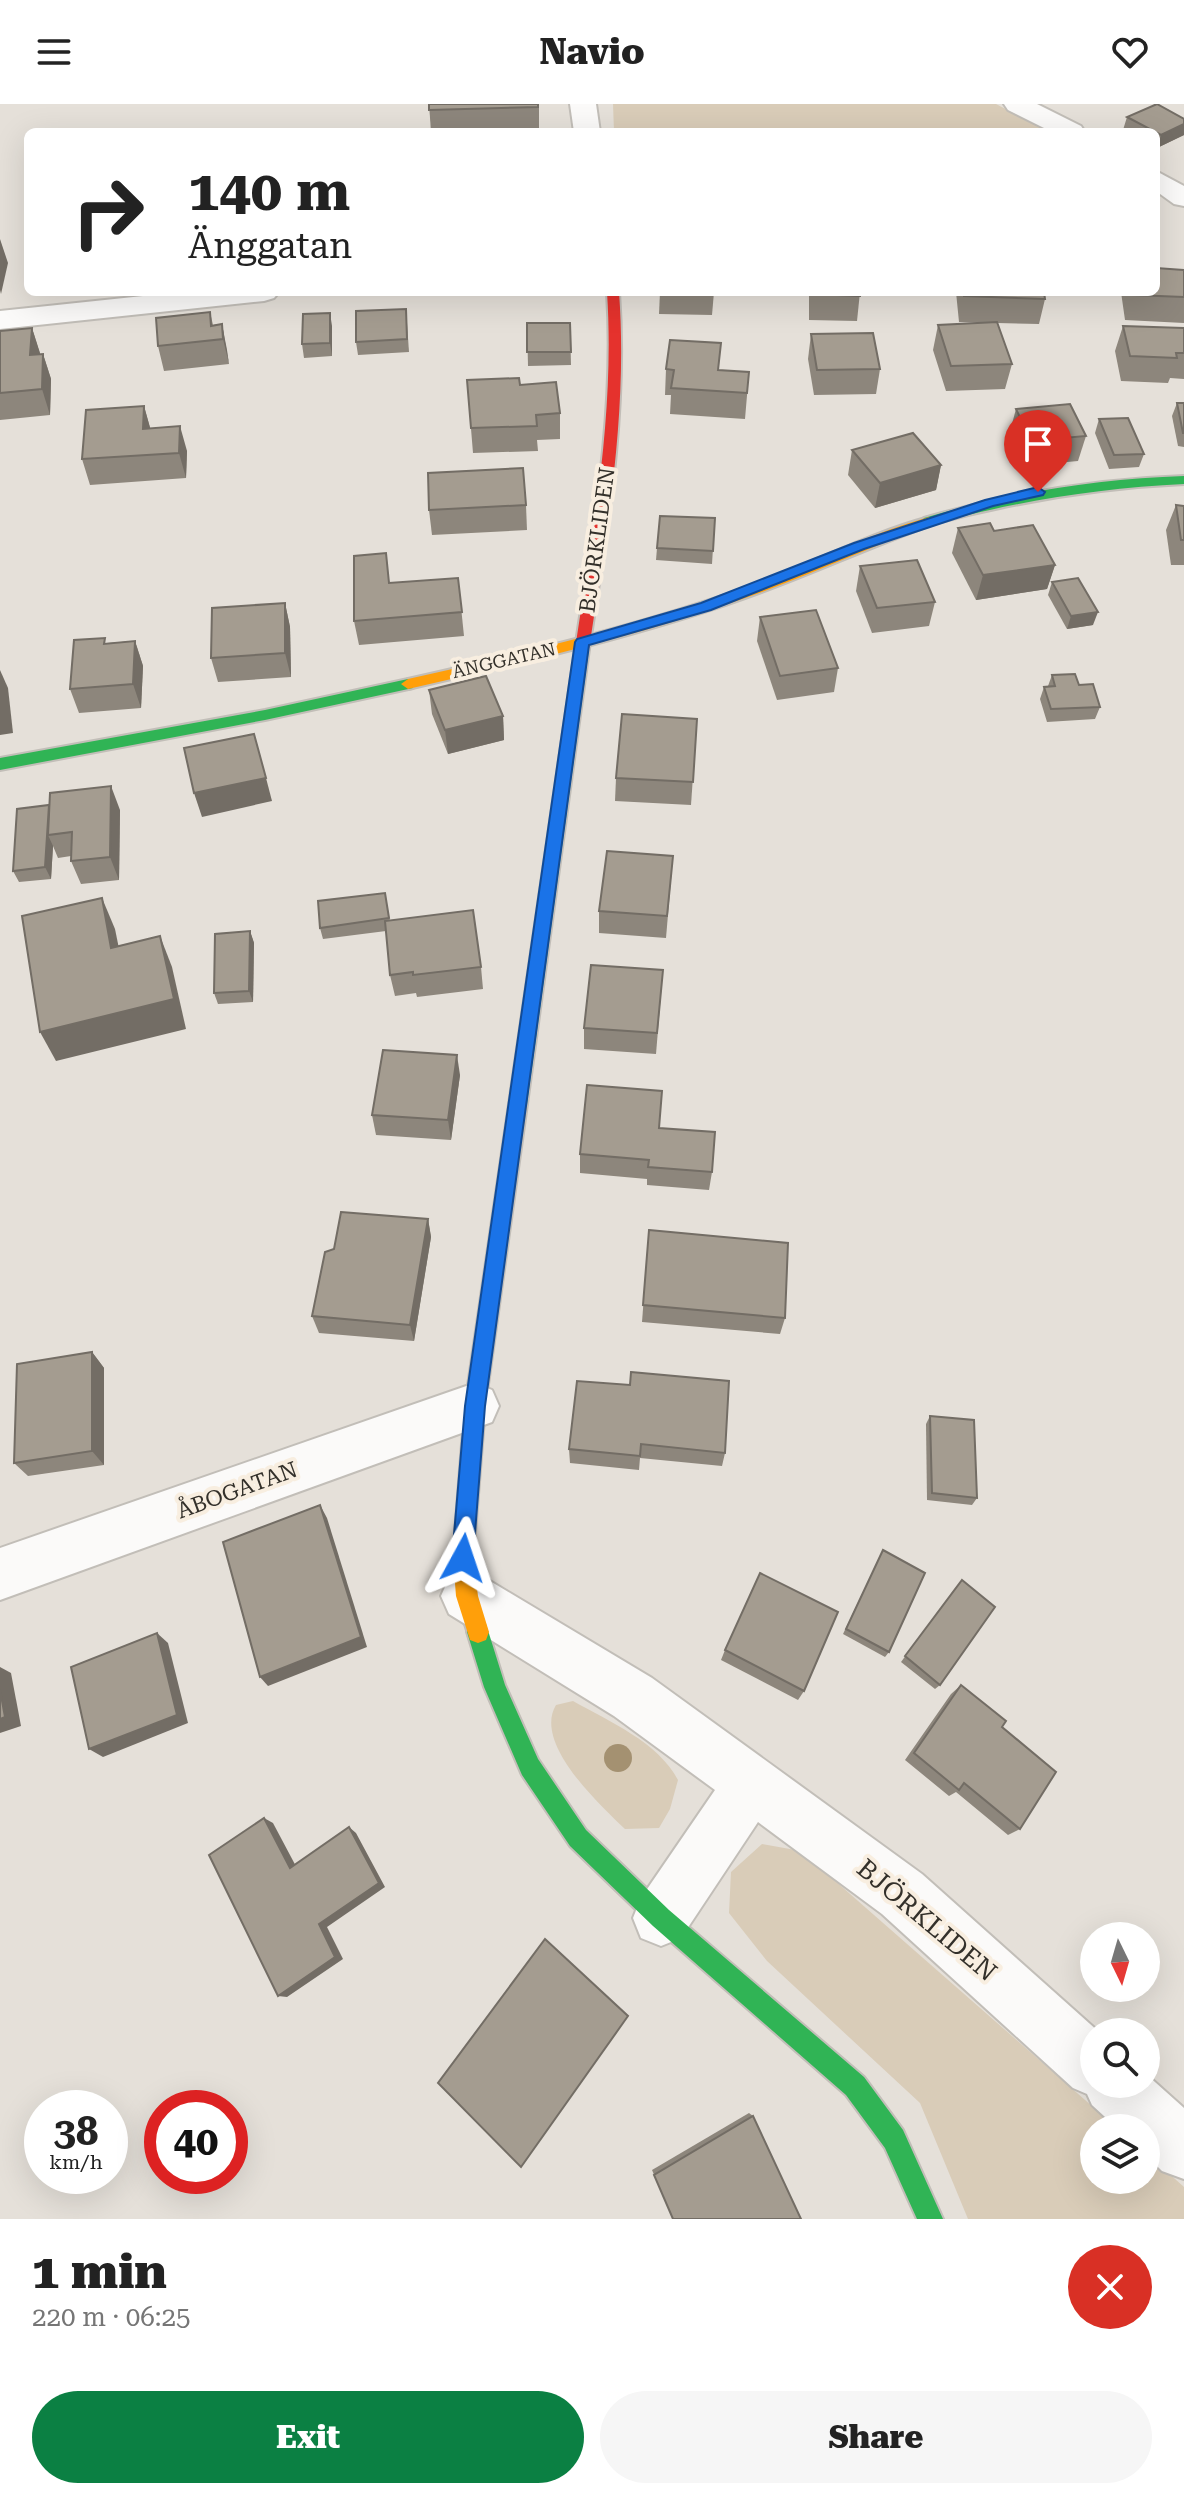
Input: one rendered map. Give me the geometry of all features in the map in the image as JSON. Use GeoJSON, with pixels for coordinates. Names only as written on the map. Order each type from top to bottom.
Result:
{"type":"FeatureCollection","features":[{"type":"Feature","properties":{"kind":"street"},"geometry":{"type":"LineString","coordinates":[[583,104],[586,128]]}},
{"type":"Feature","properties":{"kind":"street"},"geometry":{"type":"LineString","coordinates":[[1017,104],[1064,128]]}},
{"type":"Feature","properties":{"kind":"street"},"geometry":{"type":"LineString","coordinates":[[1160,182],[1184,198]]}},
{"type":"Feature","properties":{"kind":"street"},"geometry":{"type":"LineString","coordinates":[[0,320],[226,296]]}},
{"type":"Feature","properties":{"kind":"street","name":"BJÖRKLIDEN"},"geometry":{"type":"LineString","coordinates":[[613,296],[617,328],[613,432],[475,1406],[463,1558],[467,1596],[495,1687],[530,1767],[578,1838],[661,1918],[855,2086],[894,2139],[930,2219]]}},
{"type":"Feature","properties":{"kind":"street","name":"ÄNGGATAN"},"geometry":{"type":"LineString","coordinates":[[0,764],[320,703],[582,642],[706,607],[859,546],[990,503],[1038,492],[1094,485],[1184,480]]}},
{"type":"Feature","properties":{"kind":"street","name":"ÅBOGATAN"},"geometry":{"type":"LineString","coordinates":[[0,1574],[475,1406]]}},
{"type":"Feature","properties":{"kind":"street","name":"BJÖRKLIDEN"},"geometry":{"type":"LineString","coordinates":[[467,1596],[633,1697],[902,1894],[1080,2054]]}},
{"type":"Feature","properties":{"kind":"street"},"geometry":{"type":"LineString","coordinates":[[661,1918],[752,1783]]}},
{"type":"Feature","properties":{"kind":"street"},"geometry":{"type":"LineString","coordinates":[[1128,2098],[1184,2149]]}},
{"type":"Feature","properties":{"kind":"shaded area"},"geometry":{"type":"Polygon","coordinates":[[[613,104],[996,104],[1041,128],[614,128],[613,104]]]}},
{"type":"Feature","properties":{"kind":"shaded area"},"geometry":{"type":"Polygon","coordinates":[[[573,1701],[646,1744],[678,1780],[670,1809],[659,1828],[625,1829],[572,1772],[553,1737],[551,1720],[556,1705],[573,1701]]]}},
{"type":"Feature","properties":{"kind":"shaded area"},"geometry":{"type":"Polygon","coordinates":[[[762,1844],[801,1851],[1101,2114],[1080,2114],[1080,2194],[1160,2194],[1160,2166],[1184,2187],[1184,2219],[968,2219],[920,2103],[767,1961],[729,1913],[731,1872],[762,1844]]]}},
{"type":"Feature","properties":{"kind":"building"},"geometry":{"type":"Polygon","coordinates":[[[429,104],[538,104],[538,107],[429,110],[429,104]]]}},
{"type":"Feature","properties":{"kind":"building"},"geometry":{"type":"Polygon","coordinates":[[[1157,104],[1184,119],[1184,124],[1161,135],[1160,128],[1148,128],[1127,117],[1157,104]]]}},
{"type":"Feature","properties":{"kind":"building"},"geometry":{"type":"Polygon","coordinates":[[[1160,268],[1184,270],[1184,297],[1158,296],[1160,268]]]}},
{"type":"Feature","properties":{"kind":"building"},"geometry":{"type":"Polygon","coordinates":[[[964,296],[1045,296],[1045,299],[964,296]]]}},
{"type":"Feature","properties":{"kind":"building"},"geometry":{"type":"Polygon","coordinates":[[[406,309],[407,339],[356,342],[356,311],[406,309]]]}},
{"type":"Feature","properties":{"kind":"building"},"geometry":{"type":"Polygon","coordinates":[[[210,312],[211,326],[222,324],[223,339],[158,346],[156,318],[210,312]]]}},
{"type":"Feature","properties":{"kind":"building"},"geometry":{"type":"Polygon","coordinates":[[[330,313],[330,343],[302,344],[303,314],[330,313]]]}},
{"type":"Feature","properties":{"kind":"building"},"geometry":{"type":"Polygon","coordinates":[[[997,322],[1012,364],[951,366],[938,325],[997,322]]]}},
{"type":"Feature","properties":{"kind":"building"},"geometry":{"type":"Polygon","coordinates":[[[527,323],[570,323],[571,352],[527,352],[527,323]]]}},
{"type":"Feature","properties":{"kind":"building"},"geometry":{"type":"Polygon","coordinates":[[[1123,326],[1184,328],[1184,353],[1176,353],[1177,358],[1130,356],[1123,326]]]}},
{"type":"Feature","properties":{"kind":"building"},"geometry":{"type":"Polygon","coordinates":[[[32,328],[30,355],[43,354],[42,389],[0,393],[0,331],[32,328]]]}},
{"type":"Feature","properties":{"kind":"building"},"geometry":{"type":"Polygon","coordinates":[[[873,333],[880,369],[817,370],[811,334],[873,333]]]}},
{"type":"Feature","properties":{"kind":"building"},"geometry":{"type":"Polygon","coordinates":[[[670,340],[721,343],[718,370],[749,372],[747,393],[671,388],[674,370],[666,369],[670,340]]]}},
{"type":"Feature","properties":{"kind":"building"},"geometry":{"type":"Polygon","coordinates":[[[519,378],[520,385],[556,382],[560,413],[536,415],[537,426],[471,428],[467,380],[519,378]]]}},
{"type":"Feature","properties":{"kind":"building"},"geometry":{"type":"Polygon","coordinates":[[[1177,403],[1184,403],[1184,433],[1183,433],[1177,403]]]}},
{"type":"Feature","properties":{"kind":"building"},"geometry":{"type":"Polygon","coordinates":[[[1070,404],[1086,436],[1031,441],[1016,409],[1070,404]]]}},
{"type":"Feature","properties":{"kind":"building"},"geometry":{"type":"Polygon","coordinates":[[[144,406],[143,429],[180,426],[179,453],[82,459],[86,410],[144,406]]]}},
{"type":"Feature","properties":{"kind":"building"},"geometry":{"type":"Polygon","coordinates":[[[1128,418],[1144,454],[1114,455],[1099,419],[1128,418]]]}},
{"type":"Feature","properties":{"kind":"building"},"geometry":{"type":"Polygon","coordinates":[[[913,433],[941,465],[880,483],[852,450],[913,433]]]}},
{"type":"Feature","properties":{"kind":"building"},"geometry":{"type":"Polygon","coordinates":[[[523,468],[526,505],[429,510],[428,473],[523,468]]]}},
{"type":"Feature","properties":{"kind":"building"},"geometry":{"type":"Polygon","coordinates":[[[1176,505],[1184,506],[1184,540],[1181,540],[1176,505]]]}},
{"type":"Feature","properties":{"kind":"building"},"geometry":{"type":"Polygon","coordinates":[[[660,516],[715,518],[713,551],[657,548],[660,516]]]}},
{"type":"Feature","properties":{"kind":"building"},"geometry":{"type":"Polygon","coordinates":[[[990,523],[994,531],[1033,525],[1055,565],[983,575],[958,528],[990,523]]]}},
{"type":"Feature","properties":{"kind":"building"},"geometry":{"type":"Polygon","coordinates":[[[386,553],[389,583],[458,578],[462,612],[354,621],[354,556],[386,553]]]}},
{"type":"Feature","properties":{"kind":"building"},"geometry":{"type":"Polygon","coordinates":[[[917,560],[935,602],[877,608],[860,566],[917,560]]]}},
{"type":"Feature","properties":{"kind":"building"},"geometry":{"type":"Polygon","coordinates":[[[1078,578],[1098,612],[1071,616],[1052,582],[1078,578]]]}},
{"type":"Feature","properties":{"kind":"building"},"geometry":{"type":"Polygon","coordinates":[[[285,603],[285,653],[211,658],[212,608],[285,603]]]}},
{"type":"Feature","properties":{"kind":"building"},"geometry":{"type":"Polygon","coordinates":[[[816,610],[838,668],[780,676],[760,617],[816,610]]]}},
{"type":"Feature","properties":{"kind":"building"},"geometry":{"type":"Polygon","coordinates":[[[105,638],[104,644],[135,641],[133,684],[70,689],[74,640],[105,638]]]}},
{"type":"Feature","properties":{"kind":"building"},"geometry":{"type":"Polygon","coordinates":[[[1075,674],[1079,685],[1093,684],[1100,707],[1051,709],[1044,687],[1055,686],[1052,675],[1075,674]]]}},
{"type":"Feature","properties":{"kind":"building"},"geometry":{"type":"Polygon","coordinates":[[[486,676],[503,716],[445,730],[429,690],[486,676]]]}},
{"type":"Feature","properties":{"kind":"building"},"geometry":{"type":"Polygon","coordinates":[[[622,714],[697,719],[693,782],[616,778],[622,714]]]}},
{"type":"Feature","properties":{"kind":"building"},"geometry":{"type":"Polygon","coordinates":[[[254,734],[266,778],[194,793],[184,748],[254,734]]]}},
{"type":"Feature","properties":{"kind":"building"},"geometry":{"type":"Polygon","coordinates":[[[111,786],[110,857],[71,861],[72,832],[48,835],[50,793],[111,786]]]}},
{"type":"Feature","properties":{"kind":"building"},"geometry":{"type":"Polygon","coordinates":[[[49,805],[45,867],[13,871],[17,809],[49,805]]]}},
{"type":"Feature","properties":{"kind":"building"},"geometry":{"type":"Polygon","coordinates":[[[607,851],[673,856],[667,916],[599,911],[607,851]]]}},
{"type":"Feature","properties":{"kind":"building"},"geometry":{"type":"Polygon","coordinates":[[[385,893],[389,918],[320,928],[318,901],[385,893]]]}},
{"type":"Feature","properties":{"kind":"building"},"geometry":{"type":"Polygon","coordinates":[[[102,898],[111,948],[160,936],[174,999],[40,1032],[22,916],[102,898]]]}},
{"type":"Feature","properties":{"kind":"building"},"geometry":{"type":"Polygon","coordinates":[[[473,910],[481,967],[390,975],[385,921],[473,910]]]}},
{"type":"Feature","properties":{"kind":"building"},"geometry":{"type":"Polygon","coordinates":[[[250,931],[249,991],[214,993],[215,934],[250,931]]]}},
{"type":"Feature","properties":{"kind":"building"},"geometry":{"type":"Polygon","coordinates":[[[591,965],[663,970],[657,1033],[584,1028],[591,965]]]}},
{"type":"Feature","properties":{"kind":"building"},"geometry":{"type":"Polygon","coordinates":[[[383,1050],[457,1055],[448,1120],[372,1115],[383,1050]]]}},
{"type":"Feature","properties":{"kind":"building"},"geometry":{"type":"Polygon","coordinates":[[[587,1085],[662,1091],[659,1128],[715,1132],[712,1172],[648,1167],[649,1160],[580,1154],[587,1085]]]}},
{"type":"Feature","properties":{"kind":"building"},"geometry":{"type":"Polygon","coordinates":[[[341,1212],[428,1219],[410,1325],[312,1316],[325,1252],[334,1249],[341,1212]]]}},
{"type":"Feature","properties":{"kind":"building"},"geometry":{"type":"Polygon","coordinates":[[[649,1230],[788,1243],[785,1318],[643,1305],[649,1230]]]}},
{"type":"Feature","properties":{"kind":"building"},"geometry":{"type":"Polygon","coordinates":[[[92,1352],[92,1451],[14,1463],[17,1364],[92,1352]]]}},
{"type":"Feature","properties":{"kind":"building"},"geometry":{"type":"Polygon","coordinates":[[[631,1372],[729,1381],[725,1453],[641,1444],[640,1456],[569,1449],[577,1381],[630,1385],[631,1372]]]}},
{"type":"Feature","properties":{"kind":"building"},"geometry":{"type":"Polygon","coordinates":[[[930,1416],[974,1420],[977,1498],[932,1493],[930,1416]]]}},
{"type":"Feature","properties":{"kind":"building"},"geometry":{"type":"Polygon","coordinates":[[[320,1505],[361,1637],[260,1677],[223,1542],[320,1505]]]}},
{"type":"Feature","properties":{"kind":"building"},"geometry":{"type":"Polygon","coordinates":[[[883,1550],[925,1573],[889,1652],[846,1629],[883,1550]]]}},
{"type":"Feature","properties":{"kind":"building"},"geometry":{"type":"Polygon","coordinates":[[[760,1573],[838,1612],[804,1691],[725,1650],[760,1573]]]}},
{"type":"Feature","properties":{"kind":"building"},"geometry":{"type":"Polygon","coordinates":[[[962,1580],[995,1607],[940,1685],[905,1656],[962,1580]]]}},
{"type":"Feature","properties":{"kind":"building"},"geometry":{"type":"Polygon","coordinates":[[[157,1633],[177,1715],[89,1749],[71,1667],[157,1633]]]}},
{"type":"Feature","properties":{"kind":"building"},"geometry":{"type":"Polygon","coordinates":[[[961,1685],[1006,1721],[1002,1727],[1056,1772],[1020,1829],[964,1783],[959,1790],[914,1753],[961,1685]]]}},
{"type":"Feature","properties":{"kind":"building"},"geometry":{"type":"Polygon","coordinates":[[[0,1690],[5,1717],[0,1719],[0,1690]]]}},
{"type":"Feature","properties":{"kind":"building"},"geometry":{"type":"Polygon","coordinates":[[[264,1818],[290,1868],[349,1827],[379,1883],[319,1924],[335,1957],[278,1996],[209,1855],[264,1818]]]}},
{"type":"Feature","properties":{"kind":"building"},"geometry":{"type":"Polygon","coordinates":[[[545,1939],[628,2016],[521,2167],[438,2083],[545,1939]]]}},
{"type":"Feature","properties":{"kind":"building"},"geometry":{"type":"Polygon","coordinates":[[[753,2116],[801,2219],[673,2219],[654,2175],[753,2116]]]}},
{"type":"Feature","properties":{"kind":"traffic: fast"},"geometry":{"type":"LineString","coordinates":[[929,521],[992,503],[1055,491],[1119,483],[1184,480]]}},
{"type":"Feature","properties":{"kind":"traffic: fast"},"geometry":{"type":"LineString","coordinates":[[518,1104],[582,649]]}},
{"type":"Feature","properties":{"kind":"traffic: fast"},"geometry":{"type":"LineString","coordinates":[[0,764],[265,715],[408,684]]}},
{"type":"Feature","properties":{"kind":"traffic: fast"},"geometry":{"type":"LineString","coordinates":[[478,1632],[495,1687],[530,1767],[578,1838],[661,1918],[855,2086],[894,2139],[930,2219]]}},
{"type":"Feature","properties":{"kind":"traffic: slow"},"geometry":{"type":"LineString","coordinates":[[408,684],[565,647],[682,614],[746,593],[929,521]]}},
{"type":"Feature","properties":{"kind":"traffic: slow"},"geometry":{"type":"LineString","coordinates":[[478,1632],[467,1596],[463,1558],[475,1406],[518,1104]]}},
{"type":"Feature","properties":{"kind":"traffic: jam"},"geometry":{"type":"LineString","coordinates":[[582,649],[603,516],[613,426],[616,381],[613,296]]}},
{"type":"Feature","properties":{"kind":"route"},"geometry":{"type":"LineString","coordinates":[[463,1558],[475,1406],[582,642],[706,607],[859,546],[990,503],[1038,492]]}}]}
